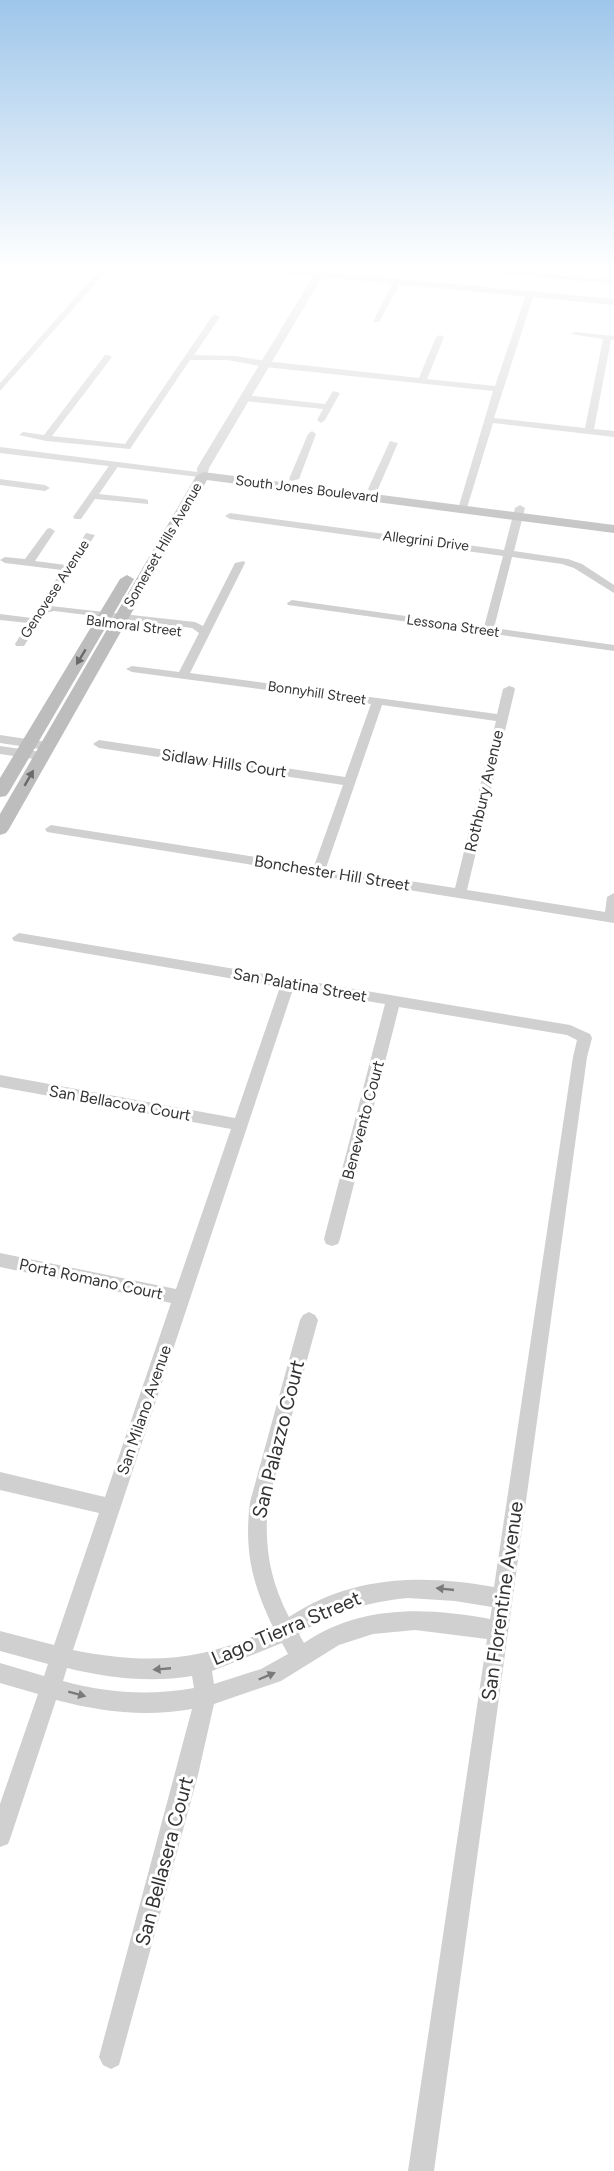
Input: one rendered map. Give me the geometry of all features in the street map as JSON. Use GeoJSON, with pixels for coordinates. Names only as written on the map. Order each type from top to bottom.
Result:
{"type":"FeatureCollection","features":[{"type":"Feature","properties":{"kind":"main road","name":"South Jones Boulevard"},"geometry":{"type":"LineString","coordinates":[[198,473],[294,479],[373,489],[465,505]]}},
{"type":"Feature","properties":{"kind":"main road","name":"South Jones Boulevard"},"geometry":{"type":"LineString","coordinates":[[198,473],[518,512],[614,528]]}},
{"type":"Feature","properties":{"kind":"main road","name":"Somerset Hills Avenue"},"geometry":{"type":"LineString","coordinates":[[0,792],[26,748],[112,619],[198,473]]}},
{"type":"Feature","properties":{"kind":"main road","name":"South Jones Boulevard"},"geometry":{"type":"LineString","coordinates":[[518,512],[614,519]]}},
{"type":"Feature","properties":{"kind":"main road","name":"Somerset Hills Avenue"},"geometry":{"type":"LineString","coordinates":[[0,829],[44,751],[112,619]]}},
{"type":"Feature","properties":{"kind":"street"},"geometry":{"type":"LineString","coordinates":[[0,388],[19,366]]}},
{"type":"Feature","properties":{"kind":"street"},"geometry":{"type":"LineString","coordinates":[[46,438],[101,366]]}},
{"type":"Feature","properties":{"kind":"street"},"geometry":{"type":"LineString","coordinates":[[23,435],[127,447],[182,366]]}},
{"type":"Feature","properties":{"kind":"street"},"geometry":{"type":"LineString","coordinates":[[198,473],[264,366]]}},
{"type":"Feature","properties":{"kind":"street"},"geometry":{"type":"LineString","coordinates":[[286,366],[498,389]]}},
{"type":"Feature","properties":{"kind":"street"},"geometry":{"type":"LineString","coordinates":[[422,381],[428,366]]}},
{"type":"Feature","properties":{"kind":"street"},"geometry":{"type":"LineString","coordinates":[[465,505],[506,366]]}},
{"type":"Feature","properties":{"kind":"street"},"geometry":{"type":"LineString","coordinates":[[589,431],[604,366]]}},
{"type":"Feature","properties":{"kind":"street"},"geometry":{"type":"LineString","coordinates":[[321,420],[336,393]]}},
{"type":"Feature","properties":{"kind":"street"},"geometry":{"type":"LineString","coordinates":[[245,398],[328,407]]}},
{"type":"Feature","properties":{"kind":"street"},"geometry":{"type":"LineString","coordinates":[[489,420],[614,434]]}},
{"type":"Feature","properties":{"kind":"street"},"geometry":{"type":"LineString","coordinates":[[294,479],[312,434]]}},
{"type":"Feature","properties":{"kind":"street","name":"South Jones Boulevard"},"geometry":{"type":"LineString","coordinates":[[0,443],[198,473]]}},
{"type":"Feature","properties":{"kind":"street"},"geometry":{"type":"LineString","coordinates":[[373,489],[393,443]]}},
{"type":"Feature","properties":{"kind":"street","name":"South Jones Boulevard"},"geometry":{"type":"LineString","coordinates":[[0,450],[198,473]]}},
{"type":"Feature","properties":{"kind":"street"},"geometry":{"type":"LineString","coordinates":[[78,518],[114,465]]}},
{"type":"Feature","properties":{"kind":"street"},"geometry":{"type":"LineString","coordinates":[[0,482],[45,488]]}},
{"type":"Feature","properties":{"kind":"street"},"geometry":{"type":"LineString","coordinates":[[93,496],[145,501]]}},
{"type":"Feature","properties":{"kind":"street"},"geometry":{"type":"LineString","coordinates":[[488,631],[507,564],[507,552],[518,512]]}},
{"type":"Feature","properties":{"kind":"street","name":"Allegrini Drive"},"geometry":{"type":"LineString","coordinates":[[230,516],[570,562],[614,590]]}},
{"type":"Feature","properties":{"kind":"street"},"geometry":{"type":"LineString","coordinates":[[28,563],[50,531]]}},
{"type":"Feature","properties":{"kind":"street","name":"Genovese Avenue"},"geometry":{"type":"LineString","coordinates":[[20,644],[90,535]]}},
{"type":"Feature","properties":{"kind":"street"},"geometry":{"type":"LineString","coordinates":[[5,560],[69,568]]}},
{"type":"Feature","properties":{"kind":"street"},"geometry":{"type":"LineString","coordinates":[[183,676],[240,563]]}},
{"type":"Feature","properties":{"kind":"street","name":"Lessona Street"},"geometry":{"type":"LineString","coordinates":[[292,603],[614,648]]}},
{"type":"Feature","properties":{"kind":"street","name":"Balmoral Street"},"geometry":{"type":"LineString","coordinates":[[0,617],[49,616],[112,619],[188,633],[205,632]]}},
{"type":"Feature","properties":{"kind":"street","name":"Bonnyhill Street"},"geometry":{"type":"LineString","coordinates":[[132,669],[502,718]]}},
{"type":"Feature","properties":{"kind":"street","name":"Rothbury Avenue"},"geometry":{"type":"LineString","coordinates":[[460,894],[509,689]]}},
{"type":"Feature","properties":{"kind":"street"},"geometry":{"type":"LineString","coordinates":[[319,871],[377,702]]}},
{"type":"Feature","properties":{"kind":"street"},"geometry":{"type":"LineString","coordinates":[[0,739],[26,748],[44,751]]}},
{"type":"Feature","properties":{"kind":"street","name":"Sidlaw Hills Court"},"geometry":{"type":"LineString","coordinates":[[99,744],[350,782]]}},
{"type":"Feature","properties":{"kind":"street"},"geometry":{"type":"LineString","coordinates":[[0,750],[26,748]]}},
{"type":"Feature","properties":{"kind":"street","name":"Bonchester Hill Street"},"geometry":{"type":"LineString","coordinates":[[51,829],[613,917]]}},
{"type":"Feature","properties":{"kind":"street"},"geometry":{"type":"LineString","coordinates":[[613,917],[614,897]]}},
{"type":"Feature","properties":{"kind":"street","name":"San Palatina Street"},"geometry":{"type":"LineString","coordinates":[[19,938],[570,1030],[581,1035]]}},
{"type":"Feature","properties":{"kind":"street","name":"San Milano Avenue"},"geometry":{"type":"LineString","coordinates":[[0,1836],[288,983]]}},
{"type":"Feature","properties":{"kind":"street","name":"Benevento Court"},"geometry":{"type":"LineString","coordinates":[[332,1239],[393,1001]]}},
{"type":"Feature","properties":{"kind":"street","name":"San Florentine Avenue"},"geometry":{"type":"LineString","coordinates":[[421,2171],[580,1057],[585,1045],[585,1038],[581,1035]]}},
{"type":"Feature","properties":{"kind":"street","name":"San Bellacova Court"},"geometry":{"type":"LineString","coordinates":[[0,1081],[240,1125]]}},
{"type":"Feature","properties":{"kind":"street","name":"Porta Romano Court"},"geometry":{"type":"LineString","coordinates":[[0,1260],[182,1298]]}},
{"type":"Feature","properties":{"kind":"street","name":"San Palazzo Court"},"geometry":{"type":"LineString","coordinates":[[300,1657],[267,1595],[258,1570],[255,1547],[256,1521],[309,1320]]}},
{"type":"Feature","properties":{"kind":"street"},"geometry":{"type":"LineString","coordinates":[[0,1481],[111,1507]]}},
{"type":"Feature","properties":{"kind":"street","name":"Lago Tierra Street"},"geometry":{"type":"LineString","coordinates":[[0,1641],[121,1668],[154,1671],[200,1664],[250,1648],[285,1631],[317,1611],[370,1593],[404,1587],[439,1588],[503,1599]]}},
{"type":"Feature","properties":{"kind":"street","name":"Lago Tierra Street"},"geometry":{"type":"LineString","coordinates":[[0,1673],[107,1701],[173,1702],[206,1696],[262,1678],[333,1637],[368,1625],[406,1619],[451,1621],[498,1631]]}},
{"type":"Feature","properties":{"kind":"street","name":"San Bellasera Court"},"geometry":{"type":"LineString","coordinates":[[111,2057],[206,1696],[200,1664]]}}]}
